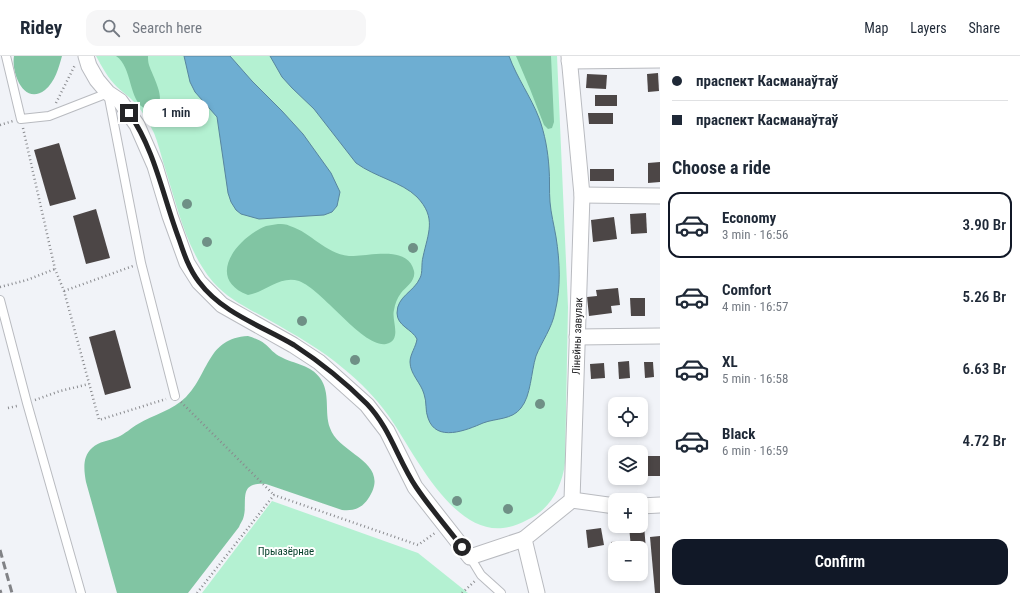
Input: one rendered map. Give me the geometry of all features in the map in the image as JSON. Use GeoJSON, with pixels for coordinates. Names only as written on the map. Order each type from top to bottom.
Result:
{"type":"FeatureCollection","features":[{"type":"Feature","properties":{"kind":"street"},"geometry":{"type":"LineString","coordinates":[[81,59],[108,93],[120,102],[137,125],[155,166],[170,216],[187,263],[199,282],[222,305],[293,345],[319,362],[368,405],[387,431],[415,487],[470,558],[524,539],[572,500],[608,505]]}},
{"type":"Feature","properties":{"kind":"street"},"geometry":{"type":"LineString","coordinates":[[569,59],[660,60]]}},
{"type":"Feature","properties":{"kind":"street","name":"Лінейны завулак"},"geometry":{"type":"LineString","coordinates":[[569,59],[582,195],[576,337],[572,500]]}},
{"type":"Feature","properties":{"kind":"street"},"geometry":{"type":"LineString","coordinates":[[582,195],[660,196]]}},
{"type":"Feature","properties":{"kind":"street"},"geometry":{"type":"LineString","coordinates":[[576,337],[660,336]]}},
{"type":"Feature","properties":{"kind":"street"},"geometry":{"type":"LineString","coordinates":[[648,506],[660,505]]}},
{"type":"Feature","properties":{"kind":"street"},"geometry":{"type":"LineString","coordinates":[[524,539],[537,593]]}},
{"type":"Feature","properties":{"kind":"lane"},"geometry":{"type":"LineString","coordinates":[[6,56],[21,119],[49,116],[108,93],[141,263],[175,396]]}},
{"type":"Feature","properties":{"kind":"lane"},"geometry":{"type":"LineString","coordinates":[[0,300],[27,403],[81,593]]}},
{"type":"Feature","properties":{"kind":"lane"},"geometry":{"type":"LineString","coordinates":[[470,558],[481,575],[501,593]]}},
{"type":"Feature","properties":{"kind":"path"},"geometry":{"type":"LineString","coordinates":[[49,116],[81,59]]}},
{"type":"Feature","properties":{"kind":"path"},"geometry":{"type":"LineString","coordinates":[[21,119],[55,269],[64,291],[99,420],[175,396],[274,495],[418,545],[445,526]]}},
{"type":"Feature","properties":{"kind":"path"},"geometry":{"type":"LineString","coordinates":[[64,291],[141,263]]}},
{"type":"Feature","properties":{"kind":"path"},"geometry":{"type":"LineString","coordinates":[[0,287],[27,280],[55,269]]}},
{"type":"Feature","properties":{"kind":"path"},"geometry":{"type":"LineString","coordinates":[[60,391],[88,384]]}},
{"type":"Feature","properties":{"kind":"path"},"geometry":{"type":"LineString","coordinates":[[197,593],[274,495]]}},
{"type":"Feature","properties":{"kind":"path"},"geometry":{"type":"LineString","coordinates":[[462,593],[481,575]]}},
{"type":"Feature","properties":{"kind":"green space"},"geometry":{"type":"Polygon","coordinates":[[[14,56],[62,56],[56,74],[48,87],[38,94],[31,94],[25,91],[20,85],[15,71],[14,56]]]}},
{"type":"Feature","properties":{"kind":"green space"},"geometry":{"type":"Polygon","coordinates":[[[96,56],[557,56],[568,307],[565,463],[558,489],[554,497],[542,510],[535,516],[521,523],[503,528],[484,526],[467,518],[450,504],[435,487],[388,415],[373,396],[356,379],[317,349],[225,294],[213,282],[196,256],[183,226],[154,133],[135,103],[111,80],[96,56]]]}},
{"type":"Feature","properties":{"kind":"green space"},"geometry":{"type":"Polygon","coordinates":[[[116,56],[148,56],[148,62],[160,94],[159,105],[148,110],[140,105],[133,92],[125,68],[116,56]]]}},
{"type":"Feature","properties":{"kind":"green space"},"geometry":{"type":"Polygon","coordinates":[[[516,56],[551,56],[554,122],[552,128],[548,129],[544,125],[516,56]]]}},
{"type":"Feature","properties":{"kind":"green space"},"geometry":{"type":"Polygon","coordinates":[[[278,224],[287,225],[298,229],[325,247],[340,254],[349,256],[386,254],[396,255],[404,257],[410,263],[414,271],[414,278],[397,299],[393,314],[395,334],[391,342],[386,344],[377,343],[366,337],[309,286],[299,281],[286,280],[248,295],[235,288],[228,279],[227,269],[230,258],[236,248],[255,231],[266,226],[278,224]]]}},
{"type":"Feature","properties":{"kind":"green space"},"geometry":{"type":"Polygon","coordinates":[[[248,336],[257,339],[279,356],[312,370],[320,378],[325,390],[327,416],[330,428],[335,437],[343,445],[369,467],[374,476],[374,486],[368,499],[363,505],[356,509],[342,510],[266,484],[251,486],[247,490],[243,519],[239,527],[188,593],[117,593],[86,482],[84,468],[87,455],[92,448],[98,444],[121,436],[138,424],[181,402],[194,388],[216,350],[224,343],[235,338],[248,336]]]}},
{"type":"Feature","properties":{"kind":"green space","name":"Прыазёрнае"},"geometry":{"type":"Polygon","coordinates":[[[272,501],[418,553],[468,593],[202,593],[272,501]]]}},
{"type":"Feature","properties":{"kind":"water"},"geometry":{"type":"Polygon","coordinates":[[[184,56],[230,56],[303,134],[331,173],[340,192],[337,206],[332,212],[324,215],[259,219],[241,214],[236,210],[228,193],[217,117],[195,92],[190,82],[184,56]]]}},
{"type":"Feature","properties":{"kind":"water"},"geometry":{"type":"Polygon","coordinates":[[[270,56],[509,56],[536,110],[545,137],[549,162],[550,206],[559,265],[558,294],[554,318],[536,356],[527,397],[521,408],[513,415],[488,421],[461,431],[445,432],[432,426],[427,415],[423,390],[410,366],[410,359],[417,339],[399,321],[397,313],[400,302],[414,287],[421,276],[422,260],[429,233],[429,219],[427,212],[417,197],[404,187],[363,168],[356,163],[314,109],[282,77],[270,56]]]}},
{"type":"Feature","properties":{"kind":"building"},"geometry":{"type":"Polygon","coordinates":[[[658,73],[659,91],[648,92],[647,74],[658,73]]]}},
{"type":"Feature","properties":{"kind":"building"},"geometry":{"type":"Polygon","coordinates":[[[587,74],[607,75],[606,89],[586,88],[587,74]]]}},
{"type":"Feature","properties":{"kind":"building"},"geometry":{"type":"Polygon","coordinates":[[[595,95],[617,95],[617,106],[595,106],[595,95]]]}},
{"type":"Feature","properties":{"kind":"building"},"geometry":{"type":"Polygon","coordinates":[[[588,113],[613,113],[613,124],[589,124],[588,113]]]}},
{"type":"Feature","properties":{"kind":"building"},"geometry":{"type":"Polygon","coordinates":[[[59,143],[76,199],[50,206],[34,150],[59,143]]]}},
{"type":"Feature","properties":{"kind":"building"},"geometry":{"type":"Polygon","coordinates":[[[660,162],[660,182],[648,183],[648,163],[660,162]]]}},
{"type":"Feature","properties":{"kind":"building"},"geometry":{"type":"Polygon","coordinates":[[[590,169],[614,169],[614,181],[590,181],[590,169]]]}},
{"type":"Feature","properties":{"kind":"building"},"geometry":{"type":"Polygon","coordinates":[[[96,209],[110,258],[86,264],[73,216],[96,209]]]}},
{"type":"Feature","properties":{"kind":"building"},"geometry":{"type":"Polygon","coordinates":[[[646,213],[647,233],[631,234],[630,214],[646,213]]]}},
{"type":"Feature","properties":{"kind":"building"},"geometry":{"type":"Polygon","coordinates":[[[614,217],[617,239],[593,242],[591,220],[614,217]]]}},
{"type":"Feature","properties":{"kind":"building"},"geometry":{"type":"Polygon","coordinates":[[[618,288],[620,305],[611,306],[612,313],[589,316],[587,297],[597,296],[596,290],[618,288]]]}},
{"type":"Feature","properties":{"kind":"building"},"geometry":{"type":"Polygon","coordinates":[[[630,298],[645,298],[645,316],[631,316],[630,298]]]}},
{"type":"Feature","properties":{"kind":"building"},"geometry":{"type":"Polygon","coordinates":[[[115,330],[131,388],[105,395],[89,337],[115,330]]]}},
{"type":"Feature","properties":{"kind":"building"},"geometry":{"type":"Polygon","coordinates":[[[629,361],[630,378],[619,379],[618,362],[629,361]]]}},
{"type":"Feature","properties":{"kind":"building"},"geometry":{"type":"Polygon","coordinates":[[[644,362],[653,362],[654,377],[645,378],[644,362]]]}},
{"type":"Feature","properties":{"kind":"building"},"geometry":{"type":"Polygon","coordinates":[[[604,363],[605,378],[591,379],[590,364],[604,363]]]}},
{"type":"Feature","properties":{"kind":"building"},"geometry":{"type":"Polygon","coordinates":[[[648,456],[660,456],[660,476],[648,476],[648,456]]]}},
{"type":"Feature","properties":{"kind":"building"},"geometry":{"type":"Polygon","coordinates":[[[601,528],[604,545],[588,548],[586,530],[601,528]]]}},
{"type":"Feature","properties":{"kind":"building"},"geometry":{"type":"Polygon","coordinates":[[[630,533],[645,533],[645,541],[630,541],[630,533]]]}},
{"type":"Feature","properties":{"kind":"building"},"geometry":{"type":"Polygon","coordinates":[[[660,536],[660,593],[655,593],[650,537],[660,536]]]}},
{"type":"Feature","properties":{"kind":"railway"},"geometry":{"type":"LineString","coordinates":[[0,550],[12,593]]}},
{"type":"Feature","properties":{"kind":"route"},"geometry":{"type":"LineString","coordinates":[[129,113],[137,125],[155,166],[170,216],[187,263],[199,282],[222,305],[293,345],[319,362],[368,405],[387,431],[415,487],[462,547]]}}]}
